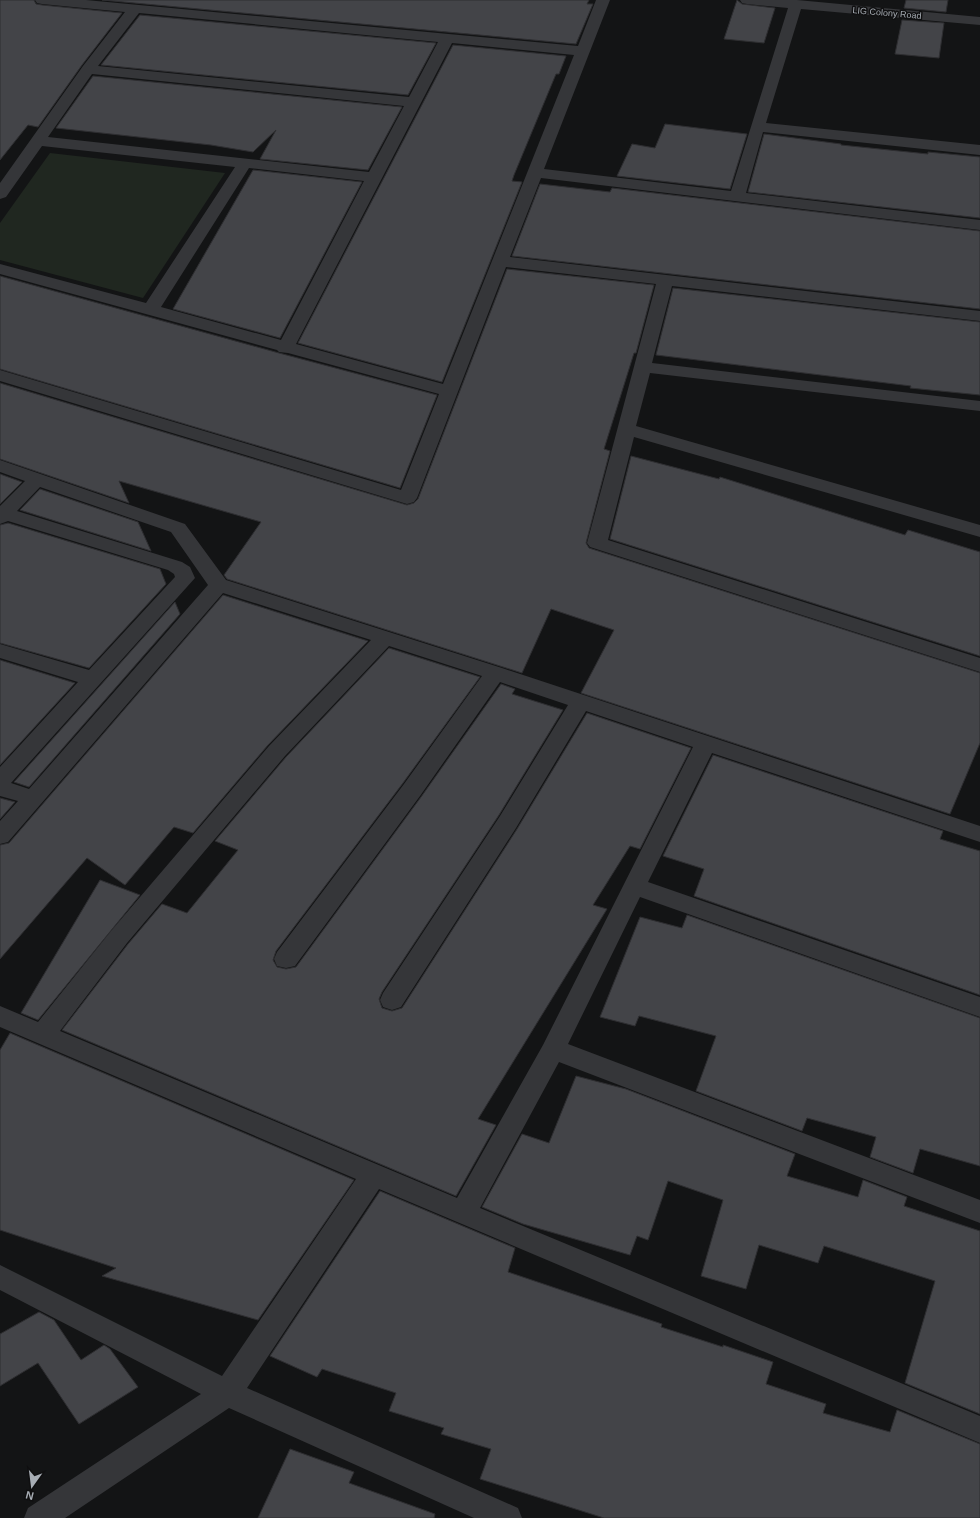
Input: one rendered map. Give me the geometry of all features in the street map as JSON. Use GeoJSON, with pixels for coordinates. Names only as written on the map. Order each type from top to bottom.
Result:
{"type":"FeatureCollection","features":[{"type":"Feature","properties":{"kind":"street"},"geometry":{"type":"LineString","coordinates":[[42,0],[583,51]]}},
{"type":"Feature","properties":{"kind":"street"},"geometry":{"type":"LineString","coordinates":[[0,375],[407,498],[603,0]]}},
{"type":"Feature","properties":{"kind":"street","name":"LIG Colony Road"},"geometry":{"type":"LineString","coordinates":[[747,0],[980,21]]}},
{"type":"Feature","properties":{"kind":"street"},"geometry":{"type":"LineString","coordinates":[[737,197],[757,127],[796,4]]}},
{"type":"Feature","properties":{"kind":"street"},"geometry":{"type":"LineString","coordinates":[[0,194],[88,69],[135,9]]}},
{"type":"Feature","properties":{"kind":"street"},"geometry":{"type":"LineString","coordinates":[[285,348],[447,38]]}},
{"type":"Feature","properties":{"kind":"street"},"geometry":{"type":"LineString","coordinates":[[88,69],[413,102]]}},
{"type":"Feature","properties":{"kind":"street"},"geometry":{"type":"LineString","coordinates":[[757,127],[980,150]]}},
{"type":"Feature","properties":{"kind":"street"},"geometry":{"type":"LineString","coordinates":[[38,141],[374,177]]}},
{"type":"Feature","properties":{"kind":"street"},"geometry":{"type":"LineString","coordinates":[[150,311],[244,163]]}},
{"type":"Feature","properties":{"kind":"street"},"geometry":{"type":"LineString","coordinates":[[535,173],[980,225]]}},
{"type":"Feature","properties":{"kind":"street"},"geometry":{"type":"LineString","coordinates":[[500,261],[980,316]]}},
{"type":"Feature","properties":{"kind":"street"},"geometry":{"type":"LineString","coordinates":[[0,269],[285,348],[449,391]]}},
{"type":"Feature","properties":{"kind":"street"},"geometry":{"type":"LineString","coordinates":[[665,280],[597,543],[980,665]]}},
{"type":"Feature","properties":{"kind":"street"},"geometry":{"type":"LineString","coordinates":[[642,366],[980,406]]}},
{"type":"Feature","properties":{"kind":"street"},"geometry":{"type":"LineString","coordinates":[[626,429],[980,531]]}},
{"type":"Feature","properties":{"kind":"street"},"geometry":{"type":"LineString","coordinates":[[0,466],[178,528],[219,585],[495,673],[705,744],[980,834]]}},
{"type":"Feature","properties":{"kind":"street"},"geometry":{"type":"LineString","coordinates":[[0,781],[185,578],[183,571],[175,566],[1,515],[37,479]]}},
{"type":"Feature","properties":{"kind":"street"},"geometry":{"type":"LineString","coordinates":[[0,836],[219,585]]}},
{"type":"Feature","properties":{"kind":"street"},"geometry":{"type":"LineString","coordinates":[[43,1034],[120,937],[277,751],[385,638]]}},
{"type":"Feature","properties":{"kind":"street"},"geometry":{"type":"LineString","coordinates":[[0,651],[93,679]]}},
{"type":"Feature","properties":{"kind":"street"},"geometry":{"type":"LineString","coordinates":[[286,959],[412,790],[495,673]]}},
{"type":"Feature","properties":{"kind":"street"},"geometry":{"type":"LineString","coordinates":[[392,1000],[508,822],[581,702]]}},
{"type":"Feature","properties":{"kind":"street"},"geometry":{"type":"LineString","coordinates":[[463,1213],[553,1049],[705,744]]}},
{"type":"Feature","properties":{"kind":"street"},"geometry":{"type":"LineString","coordinates":[[0,788],[34,798]]}},
{"type":"Feature","properties":{"kind":"street"},"geometry":{"type":"LineString","coordinates":[[634,886],[980,1007]]}},
{"type":"Feature","properties":{"kind":"street"},"geometry":{"type":"LineString","coordinates":[[0,1016],[463,1213],[980,1430]]}},
{"type":"Feature","properties":{"kind":"street"},"geometry":{"type":"LineString","coordinates":[[553,1049],[980,1212]]}},
{"type":"Feature","properties":{"kind":"street"},"geometry":{"type":"LineString","coordinates":[[39,1518],[227,1393],[374,1175]]}},
{"type":"Feature","properties":{"kind":"street"},"geometry":{"type":"LineString","coordinates":[[0,1277],[227,1393],[507,1518]]}},
{"type":"Feature","properties":{"kind":"shaded area"},"geometry":{"type":"Polygon","coordinates":[[[50,153],[225,173],[143,298],[0,260],[0,223],[50,153]]]}},
{"type":"Feature","properties":{"kind":"building"},"geometry":{"type":"Polygon","coordinates":[[[0,0],[34,0],[36,4],[42,5],[122,13],[82,65],[38,127],[28,125],[0,160],[0,0]]]}},
{"type":"Feature","properties":{"kind":"building"},"geometry":{"type":"Polygon","coordinates":[[[102,0],[589,0],[587,4],[593,4],[576,44],[102,0]]]}},
{"type":"Feature","properties":{"kind":"building"},"geometry":{"type":"Polygon","coordinates":[[[737,0],[742,4],[775,8],[764,43],[724,39],[737,0]]]}},
{"type":"Feature","properties":{"kind":"building"},"geometry":{"type":"Polygon","coordinates":[[[906,0],[948,0],[946,12],[904,8],[906,0]]]}},
{"type":"Feature","properties":{"kind":"building"},"geometry":{"type":"Polygon","coordinates":[[[140,15],[436,43],[408,95],[101,65],[140,15]]]}},
{"type":"Feature","properties":{"kind":"building"},"geometry":{"type":"Polygon","coordinates":[[[902,20],[944,23],[939,58],[895,54],[902,20]]]}},
{"type":"Feature","properties":{"kind":"building"},"geometry":{"type":"Polygon","coordinates":[[[453,45],[566,56],[559,74],[556,74],[514,175],[512,181],[522,182],[442,382],[298,343],[453,45]]]}},
{"type":"Feature","properties":{"kind":"building"},"geometry":{"type":"Polygon","coordinates":[[[93,76],[402,107],[368,170],[260,159],[276,130],[253,152],[211,145],[56,128],[93,76]]]}},
{"type":"Feature","properties":{"kind":"building"},"geometry":{"type":"Polygon","coordinates":[[[665,124],[747,134],[730,189],[617,176],[632,144],[655,148],[665,124]]]}},
{"type":"Feature","properties":{"kind":"building"},"geometry":{"type":"Polygon","coordinates":[[[764,134],[841,145],[928,154],[928,152],[980,157],[980,218],[748,192],[764,134]]]}},
{"type":"Feature","properties":{"kind":"building"},"geometry":{"type":"Polygon","coordinates":[[[253,170],[362,182],[280,338],[173,309],[253,170]]]}},
{"type":"Feature","properties":{"kind":"building"},"geometry":{"type":"Polygon","coordinates":[[[540,184],[610,192],[612,188],[980,231],[980,309],[512,256],[540,184]]]}},
{"type":"Feature","properties":{"kind":"building"},"geometry":{"type":"Polygon","coordinates":[[[507,269],[654,285],[636,353],[634,353],[604,449],[610,451],[586,543],[589,548],[980,673],[980,743],[950,814],[581,693],[614,630],[551,609],[522,673],[227,579],[224,575],[261,522],[119,481],[129,503],[0,459],[0,383],[407,505],[414,503],[418,499],[507,269]]]}},
{"type":"Feature","properties":{"kind":"building"},"geometry":{"type":"Polygon","coordinates":[[[0,276],[437,395],[400,488],[0,369],[0,276]]]}},
{"type":"Feature","properties":{"kind":"building"},"geometry":{"type":"Polygon","coordinates":[[[673,288],[980,322],[980,395],[910,388],[911,386],[656,355],[673,288]]]}},
{"type":"Feature","properties":{"kind":"building"},"geometry":{"type":"Polygon","coordinates":[[[631,456],[719,479],[720,477],[905,535],[908,530],[980,552],[980,656],[610,539],[631,456]]]}},
{"type":"Feature","properties":{"kind":"building"},"geometry":{"type":"Polygon","coordinates":[[[0,474],[22,482],[0,504],[0,474]]]}},
{"type":"Feature","properties":{"kind":"building"},"geometry":{"type":"Polygon","coordinates":[[[40,489],[138,522],[151,551],[20,510],[40,489]]]}},
{"type":"Feature","properties":{"kind":"building"},"geometry":{"type":"Polygon","coordinates":[[[8,523],[160,569],[166,584],[89,668],[0,643],[0,525],[8,523]]]}},
{"type":"Feature","properties":{"kind":"building"},"geometry":{"type":"Polygon","coordinates":[[[223,595],[368,641],[268,745],[193,833],[174,827],[125,885],[87,858],[0,959],[0,845],[9,843],[223,595]]]}},
{"type":"Feature","properties":{"kind":"building"},"geometry":{"type":"Polygon","coordinates":[[[175,602],[180,614],[29,787],[14,782],[175,602]]]}},
{"type":"Feature","properties":{"kind":"building"},"geometry":{"type":"Polygon","coordinates":[[[389,648],[480,677],[403,783],[276,951],[273,960],[277,967],[286,969],[296,967],[421,797],[501,684],[515,689],[512,694],[563,710],[499,815],[382,992],[379,999],[382,1008],[392,1011],[402,1008],[517,829],[587,713],[691,748],[640,849],[630,846],[593,905],[607,909],[478,1119],[496,1125],[456,1196],[62,1030],[128,944],[162,904],[187,913],[238,850],[215,841],[286,757],[389,648]]]}},
{"type":"Feature","properties":{"kind":"building"},"geometry":{"type":"Polygon","coordinates":[[[0,660],[75,683],[0,765],[0,660]]]}},
{"type":"Feature","properties":{"kind":"building"},"geometry":{"type":"Polygon","coordinates":[[[713,755],[943,831],[940,839],[980,851],[980,995],[694,896],[704,869],[663,856],[713,755]]]}},
{"type":"Feature","properties":{"kind":"building"},"geometry":{"type":"Polygon","coordinates":[[[0,798],[15,802],[0,819],[0,798]]]}},
{"type":"Feature","properties":{"kind":"building"},"geometry":{"type":"Polygon","coordinates":[[[100,880],[140,895],[38,1020],[21,1013],[100,880]]]}},
{"type":"Feature","properties":{"kind":"building"},"geometry":{"type":"Polygon","coordinates":[[[687,915],[980,1018],[980,1166],[920,1149],[913,1173],[870,1157],[876,1137],[807,1118],[802,1131],[696,1091],[716,1036],[639,1016],[635,1026],[600,1017],[640,917],[682,928],[687,915]]]}},
{"type":"Feature","properties":{"kind":"building"},"geometry":{"type":"Polygon","coordinates":[[[10,1033],[354,1180],[258,1320],[102,1276],[116,1268],[0,1230],[0,1050],[10,1033]]]}},
{"type":"Feature","properties":{"kind":"building"},"geometry":{"type":"Polygon","coordinates":[[[576,1076],[626,1089],[795,1154],[787,1176],[858,1197],[863,1180],[907,1197],[904,1206],[980,1231],[980,1414],[905,1383],[935,1281],[824,1246],[818,1263],[759,1245],[746,1289],[701,1276],[723,1200],[668,1181],[648,1240],[637,1236],[630,1255],[523,1224],[482,1207],[522,1134],[549,1143],[576,1076]]]}},
{"type":"Feature","properties":{"kind":"building"},"geometry":{"type":"Polygon","coordinates":[[[380,1191],[515,1248],[508,1272],[662,1324],[661,1327],[723,1347],[723,1345],[773,1362],[766,1384],[826,1404],[823,1413],[890,1432],[897,1410],[980,1444],[980,1518],[604,1518],[480,1479],[491,1449],[441,1434],[444,1428],[389,1411],[396,1393],[322,1369],[317,1377],[270,1356],[380,1191]]]}},
{"type":"Feature","properties":{"kind":"building"},"geometry":{"type":"Polygon","coordinates":[[[39,1312],[54,1320],[81,1360],[104,1345],[110,1349],[138,1387],[79,1424],[38,1363],[0,1386],[0,1334],[39,1312]]]}},
{"type":"Feature","properties":{"kind":"building"},"geometry":{"type":"Polygon","coordinates":[[[290,1449],[354,1472],[349,1483],[435,1514],[434,1518],[258,1518],[290,1449]]]}}]}
